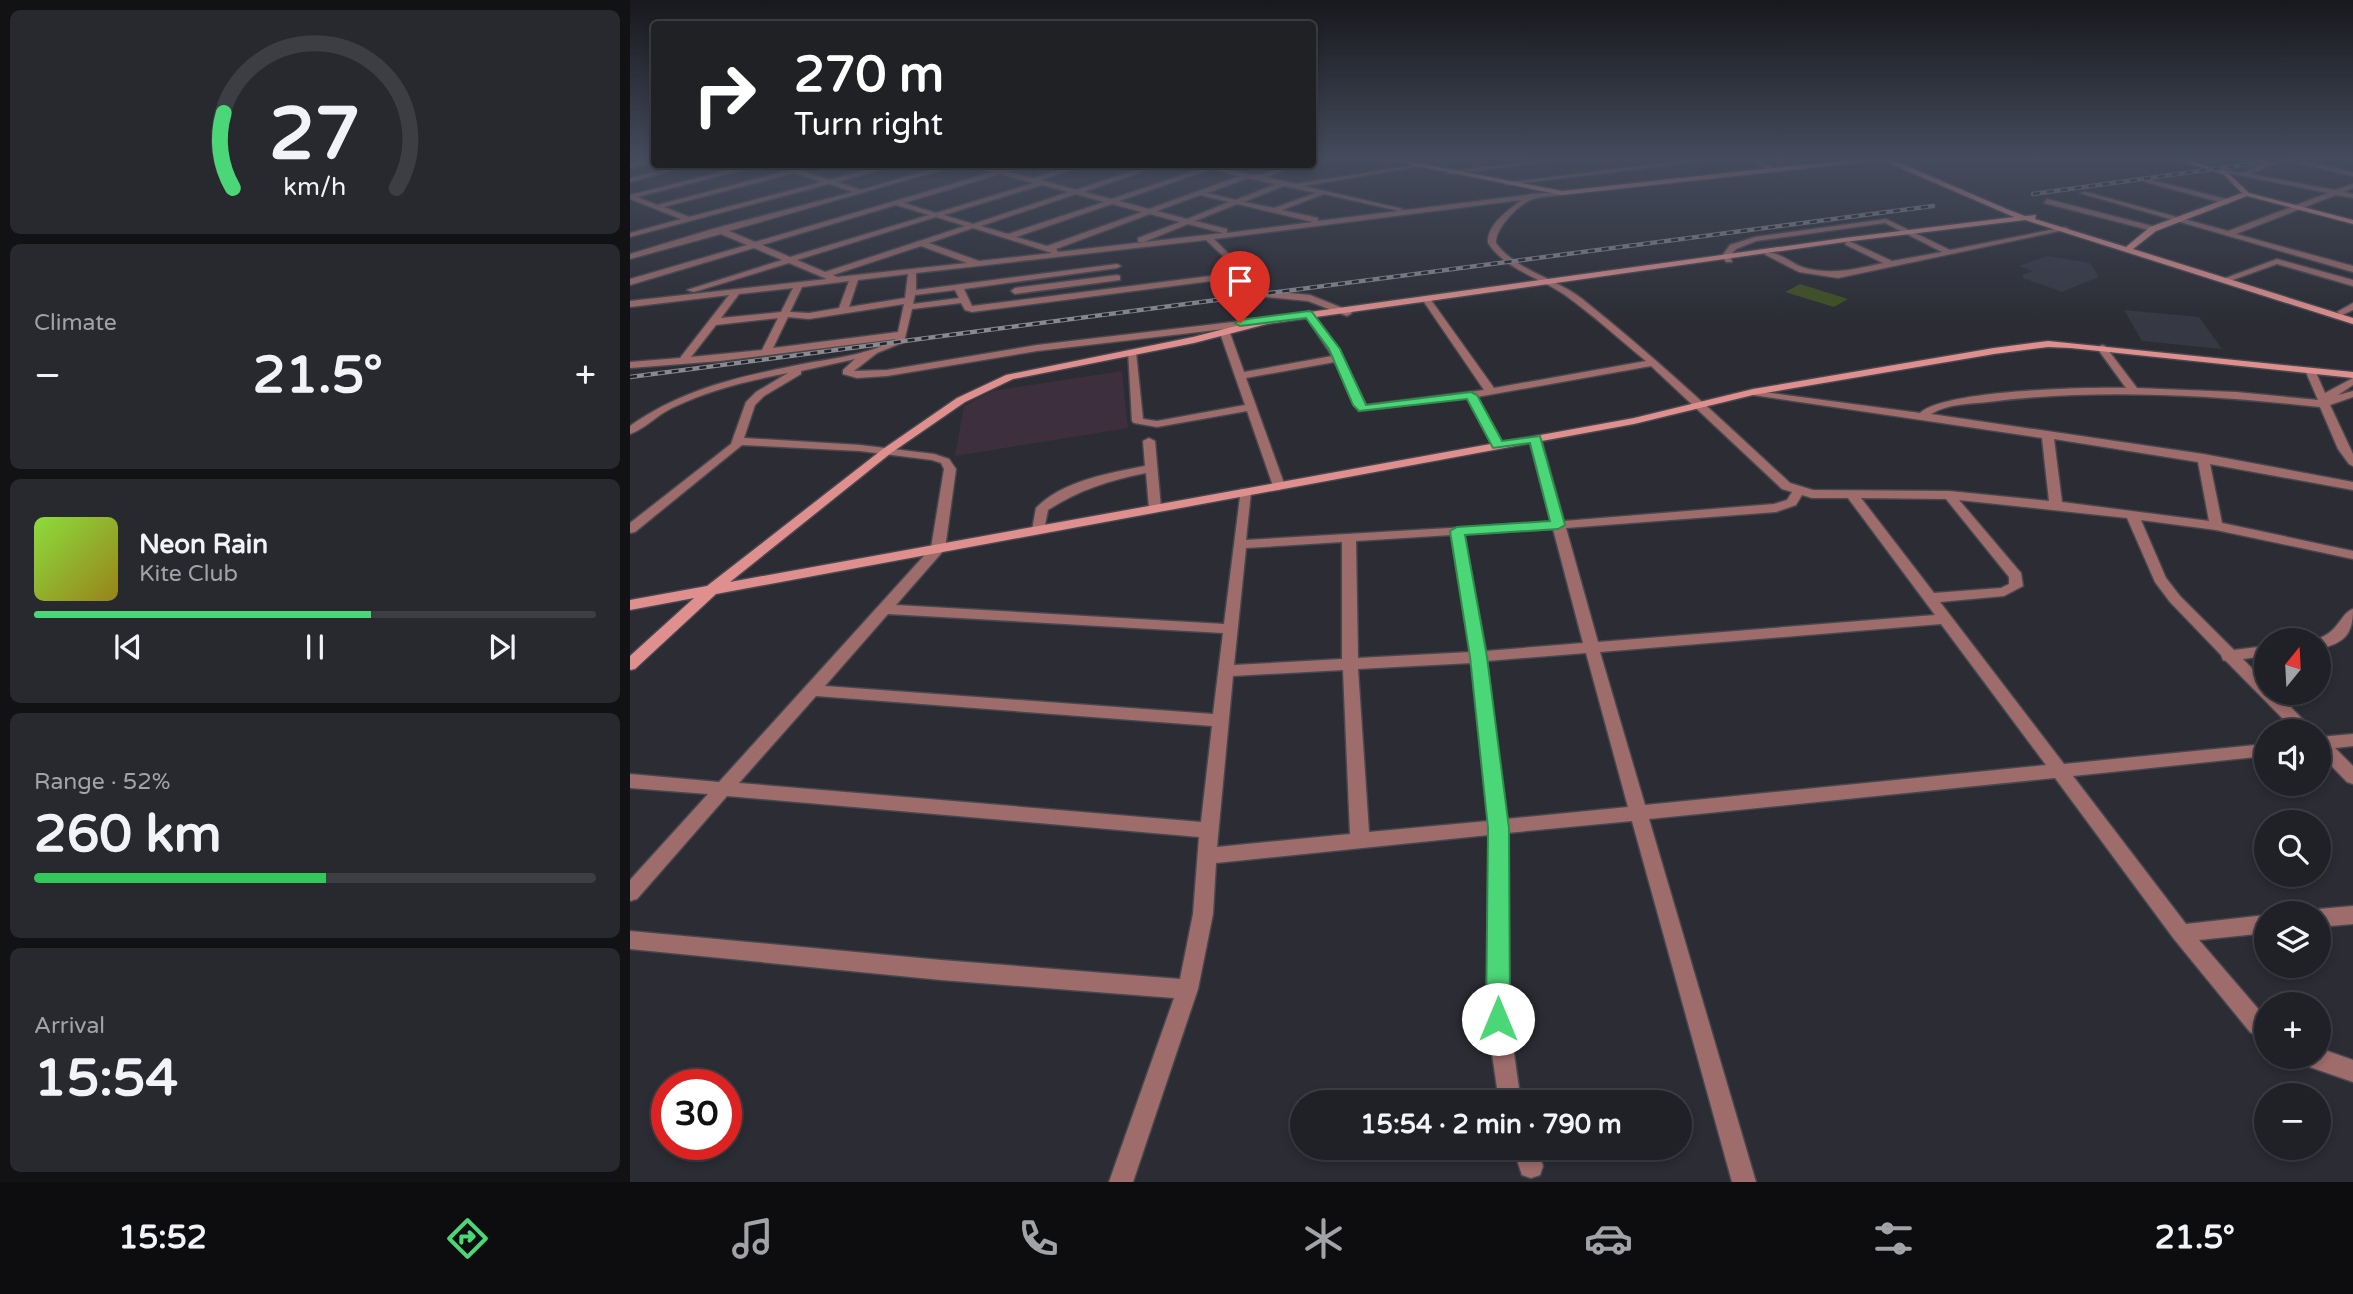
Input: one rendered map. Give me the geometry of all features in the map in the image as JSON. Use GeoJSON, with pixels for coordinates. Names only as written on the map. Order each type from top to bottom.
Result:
{"type":"FeatureCollection","features":[{"type":"Feature","properties":{"kind":"main road"},"geometry":{"type":"LineString","coordinates":[[2019,213],[2065,229],[2125,242],[2353,321]]}},
{"type":"Feature","properties":{"kind":"main road"},"geometry":{"type":"LineString","coordinates":[[2321,213],[2353,222]]}},
{"type":"Feature","properties":{"kind":"main road"},"geometry":{"type":"LineString","coordinates":[[2125,242],[2143,236],[2181,214]]}},
{"type":"Feature","properties":{"kind":"main road"},"geometry":{"type":"LineString","coordinates":[[1343,312],[2029,217],[2125,242],[2227,279],[2353,315]]}},
{"type":"Feature","properties":{"kind":"main road"},"geometry":{"type":"LineString","coordinates":[[1728,258],[1910,233]]}},
{"type":"Feature","properties":{"kind":"main road"},"geometry":{"type":"LineString","coordinates":[[2143,236],[2159,254]]}},
{"type":"Feature","properties":{"kind":"main road"},"geometry":{"type":"LineString","coordinates":[[630,665],[709,592],[887,451],[961,400],[986,387],[1041,369],[1225,333],[1267,321],[1428,302],[1552,283]]}},
{"type":"Feature","properties":{"kind":"main road"},"geometry":{"type":"LineString","coordinates":[[1252,326],[1310,316]]}},
{"type":"Feature","properties":{"kind":"main road"},"geometry":{"type":"LineString","coordinates":[[630,605],[1535,439],[1700,406],[1753,392],[2007,349],[2048,344],[2102,348],[2353,375]]}},
{"type":"Feature","properties":{"kind":"street"},"geometry":{"type":"LineString","coordinates":[[673,213],[837,279]]}},
{"type":"Feature","properties":{"kind":"street"},"geometry":{"type":"LineString","coordinates":[[630,235],[715,213]]}},
{"type":"Feature","properties":{"kind":"street"},"geometry":{"type":"LineString","coordinates":[[630,257],[788,213]]}},
{"type":"Feature","properties":{"kind":"street"},"geometry":{"type":"LineString","coordinates":[[630,282],[867,213]]}},
{"type":"Feature","properties":{"kind":"street"},"geometry":{"type":"LineString","coordinates":[[929,213],[1063,254]]}},
{"type":"Feature","properties":{"kind":"street"},"geometry":{"type":"LineString","coordinates":[[659,301],[941,213]]}},
{"type":"Feature","properties":{"kind":"street"},"geometry":{"type":"LineString","coordinates":[[824,275],[1010,213]]}},
{"type":"Feature","properties":{"kind":"street"},"geometry":{"type":"LineString","coordinates":[[1007,237],[1079,213]]}},
{"type":"Feature","properties":{"kind":"street"},"geometry":{"type":"LineString","coordinates":[[1047,249],[1143,213]]}},
{"type":"Feature","properties":{"kind":"street"},"geometry":{"type":"LineString","coordinates":[[1156,213],[1235,234]]}},
{"type":"Feature","properties":{"kind":"street"},"geometry":{"type":"LineString","coordinates":[[1129,246],[1206,213]]}},
{"type":"Feature","properties":{"kind":"street"},"geometry":{"type":"LineString","coordinates":[[1289,213],[1326,222]]}},
{"type":"Feature","properties":{"kind":"street"},"geometry":{"type":"LineString","coordinates":[[1316,220],[1333,213]]}},
{"type":"Feature","properties":{"kind":"street"},"geometry":{"type":"LineString","coordinates":[[631,305],[737,290],[1016,260],[1394,213]]}},
{"type":"Feature","properties":{"kind":"street"},"geometry":{"type":"LineString","coordinates":[[1510,213],[1493,228],[1492,243],[1497,251],[1552,283],[1654,363],[1786,486],[1798,491],[1853,496],[1949,495],[2056,505],[2216,526],[2353,555]]}},
{"type":"Feature","properties":{"kind":"street"},"geometry":{"type":"LineString","coordinates":[[2093,213],[2153,229]]}},
{"type":"Feature","properties":{"kind":"street"},"geometry":{"type":"LineString","coordinates":[[2177,213],[2231,233],[2353,269]]}},
{"type":"Feature","properties":{"kind":"street"},"geometry":{"type":"LineString","coordinates":[[2181,214],[2193,213]]}},
{"type":"Feature","properties":{"kind":"street"},"geometry":{"type":"LineString","coordinates":[[2231,233],[2282,213]]}},
{"type":"Feature","properties":{"kind":"street"},"geometry":{"type":"LineString","coordinates":[[1768,254],[1816,274],[1838,275],[2065,229]]}},
{"type":"Feature","properties":{"kind":"street"},"geometry":{"type":"LineString","coordinates":[[1910,233],[1947,251]]}},
{"type":"Feature","properties":{"kind":"street"},"geometry":{"type":"LineString","coordinates":[[1208,237],[1221,247],[1228,257],[1222,277],[1225,287],[1234,291],[1310,298],[1343,312]]}},
{"type":"Feature","properties":{"kind":"street"},"geometry":{"type":"LineString","coordinates":[[921,243],[975,264]]}},
{"type":"Feature","properties":{"kind":"street"},"geometry":{"type":"LineString","coordinates":[[1849,243],[1891,264]]}},
{"type":"Feature","properties":{"kind":"street"},"geometry":{"type":"LineString","coordinates":[[1116,247],[1117,290]]}},
{"type":"Feature","properties":{"kind":"street"},"geometry":{"type":"LineString","coordinates":[[1015,304],[1016,260]]}},
{"type":"Feature","properties":{"kind":"street"},"geometry":{"type":"LineString","coordinates":[[2227,279],[2277,261],[2353,283]]}},
{"type":"Feature","properties":{"kind":"street"},"geometry":{"type":"LineString","coordinates":[[975,264],[963,286],[963,300],[970,309],[1222,277]]}},
{"type":"Feature","properties":{"kind":"street"},"geometry":{"type":"LineString","coordinates":[[714,322],[785,314],[800,317],[910,300],[963,286],[1117,266]]}},
{"type":"Feature","properties":{"kind":"street"},"geometry":{"type":"LineString","coordinates":[[630,431],[677,401],[701,391],[898,343],[910,300],[912,272]]}},
{"type":"Feature","properties":{"kind":"street"},"geometry":{"type":"LineString","coordinates":[[1053,274],[1054,299]]}},
{"type":"Feature","properties":{"kind":"street"},"geometry":{"type":"LineString","coordinates":[[843,311],[854,278]]}},
{"type":"Feature","properties":{"kind":"street"},"geometry":{"type":"LineString","coordinates":[[1015,291],[1117,278]]}},
{"type":"Feature","properties":{"kind":"street"},"geometry":{"type":"LineString","coordinates":[[766,352],[799,284]]}},
{"type":"Feature","properties":{"kind":"street"},"geometry":{"type":"LineString","coordinates":[[683,361],[737,290]]}},
{"type":"Feature","properties":{"kind":"street"},"geometry":{"type":"LineString","coordinates":[[910,300],[963,300]]}},
{"type":"Feature","properties":{"kind":"street"},"geometry":{"type":"LineString","coordinates":[[1428,302],[1491,392]]}},
{"type":"Feature","properties":{"kind":"street"},"geometry":{"type":"LineString","coordinates":[[2342,312],[2353,306]]}},
{"type":"Feature","properties":{"kind":"street"},"geometry":{"type":"LineString","coordinates":[[1310,316],[1339,358],[1363,409],[1491,392],[1654,363]]}},
{"type":"Feature","properties":{"kind":"street"},"geometry":{"type":"LineString","coordinates":[[875,350],[852,365],[847,372],[857,375],[887,373],[1051,346],[1267,321]]}},
{"type":"Feature","properties":{"kind":"street"},"geometry":{"type":"LineString","coordinates":[[1225,333],[1279,486]]}},
{"type":"Feature","properties":{"kind":"street"},"geometry":{"type":"LineString","coordinates":[[630,365],[900,335]]}},
{"type":"Feature","properties":{"kind":"street"},"geometry":{"type":"LineString","coordinates":[[2102,348],[2133,390]]}},
{"type":"Feature","properties":{"kind":"street"},"geometry":{"type":"LineString","coordinates":[[1131,352],[1138,421],[1157,424],[1251,407]]}},
{"type":"Feature","properties":{"kind":"street"},"geometry":{"type":"LineString","coordinates":[[1240,376],[1339,358]]}},
{"type":"Feature","properties":{"kind":"street"},"geometry":{"type":"LineString","coordinates":[[633,525],[730,451],[739,441],[750,404],[775,384],[810,365]]}},
{"type":"Feature","properties":{"kind":"street"},"geometry":{"type":"LineString","coordinates":[[2309,370],[2327,402],[2353,462]]}},
{"type":"Feature","properties":{"kind":"street"},"geometry":{"type":"LineString","coordinates":[[2327,402],[2328,396],[2353,381]]}},
{"type":"Feature","properties":{"kind":"street"},"geometry":{"type":"LineString","coordinates":[[1922,417],[1931,408],[2017,394],[2133,390],[2327,402],[2352,395]]}},
{"type":"Feature","properties":{"kind":"street"},"geometry":{"type":"LineString","coordinates":[[1753,392],[2203,458],[2353,486]]}},
{"type":"Feature","properties":{"kind":"street"},"geometry":{"type":"LineString","coordinates":[[1471,395],[1498,445]]}},
{"type":"Feature","properties":{"kind":"street"},"geometry":{"type":"LineString","coordinates":[[2048,437],[2056,505]]}},
{"type":"Feature","properties":{"kind":"street"},"geometry":{"type":"LineString","coordinates":[[1535,439],[1638,813],[1744,1182]]}},
{"type":"Feature","properties":{"kind":"street"},"geometry":{"type":"LineString","coordinates":[[630,893],[938,549],[950,468],[945,461],[887,451],[762,440],[739,441]]}},
{"type":"Feature","properties":{"kind":"street"},"geometry":{"type":"LineString","coordinates":[[1149,441],[1155,508]]}},
{"type":"Feature","properties":{"kind":"street"},"geometry":{"type":"LineString","coordinates":[[2203,458],[2216,526]]}},
{"type":"Feature","properties":{"kind":"street"},"geometry":{"type":"LineString","coordinates":[[1038,530],[1042,508],[1074,488],[1099,478],[1152,469]]}},
{"type":"Feature","properties":{"kind":"street"},"geometry":{"type":"LineString","coordinates":[[1240,544],[1558,525],[1776,508],[1792,502],[1798,491]]}},
{"type":"Feature","properties":{"kind":"street"},"geometry":{"type":"LineString","coordinates":[[1121,1182],[1188,989],[1203,914],[1209,830],[1245,492]]}},
{"type":"Feature","properties":{"kind":"street"},"geometry":{"type":"LineString","coordinates":[[1932,598],[2004,592],[2016,586],[2016,576],[1949,495]]}},
{"type":"Feature","properties":{"kind":"street"},"geometry":{"type":"LineString","coordinates":[[1853,496],[2181,933],[2254,1020]]}},
{"type":"Feature","properties":{"kind":"street"},"geometry":{"type":"LineString","coordinates":[[2132,515],[2161,579],[2175,599],[2254,681]]}},
{"type":"Feature","properties":{"kind":"street"},"geometry":{"type":"LineString","coordinates":[[1457,531],[1479,657],[1498,828],[1498,1019],[1508,1090]]}},
{"type":"Feature","properties":{"kind":"street"},"geometry":{"type":"LineString","coordinates":[[1349,537],[1350,666],[1360,841]]}},
{"type":"Feature","properties":{"kind":"street"},"geometry":{"type":"LineString","coordinates":[[884,609],[1231,629]]}},
{"type":"Feature","properties":{"kind":"street"},"geometry":{"type":"LineString","coordinates":[[2331,642],[2345,629],[2353,614]]}},
{"type":"Feature","properties":{"kind":"street"},"geometry":{"type":"LineString","coordinates":[[1226,671],[1350,666],[1592,649],[1947,619]]}},
{"type":"Feature","properties":{"kind":"street"},"geometry":{"type":"LineString","coordinates":[[2228,656],[2254,653]]}},
{"type":"Feature","properties":{"kind":"street"},"geometry":{"type":"LineString","coordinates":[[810,690],[1221,720]]}},
{"type":"Feature","properties":{"kind":"street"},"geometry":{"type":"LineString","coordinates":[[2279,705],[2294,719]]}},
{"type":"Feature","properties":{"kind":"street"},"geometry":{"type":"LineString","coordinates":[[2331,743],[2353,740]]}},
{"type":"Feature","properties":{"kind":"street"},"geometry":{"type":"LineString","coordinates":[[1208,856],[2254,751]]}},
{"type":"Feature","properties":{"kind":"street"},"geometry":{"type":"LineString","coordinates":[[2331,756],[2353,777]]}},
{"type":"Feature","properties":{"kind":"street"},"geometry":{"type":"LineString","coordinates":[[630,781],[722,791],[1209,830]]}},
{"type":"Feature","properties":{"kind":"street"},"geometry":{"type":"LineString","coordinates":[[2331,917],[2353,915]]}},
{"type":"Feature","properties":{"kind":"street"},"geometry":{"type":"LineString","coordinates":[[2181,933],[2254,925]]}},
{"type":"Feature","properties":{"kind":"street"},"geometry":{"type":"LineString","coordinates":[[630,940],[941,970],[1188,989]]}},
{"type":"Feature","properties":{"kind":"street"},"geometry":{"type":"LineString","coordinates":[[2331,1063],[2353,1071]]}},
{"type":"Feature","properties":{"kind":"shaded area"},"geometry":{"type":"Polygon","coordinates":[[[2047,256],[2090,263],[2099,277],[2062,292],[2023,278],[2023,275],[2033,271],[2019,266],[2047,256]]]}},
{"type":"Feature","properties":{"kind":"shaded area"},"geometry":{"type":"Polygon","coordinates":[[[2124,310],[2199,317],[2222,349],[2142,341],[2124,310]]]}},
{"type":"Feature","properties":{"kind":"shaded area"},"geometry":{"type":"Polygon","coordinates":[[[1122,371],[1128,428],[955,456],[964,406],[992,391],[1122,371]]]}},
{"type":"Feature","properties":{"kind":"green space"},"geometry":{"type":"Polygon","coordinates":[[[1800,284],[1848,299],[1834,307],[1785,292],[1800,284]]]}},
{"type":"Feature","properties":{"kind":"railway"},"geometry":{"type":"LineString","coordinates":[[630,377],[1878,213]]}},
{"type":"Feature","properties":{"kind":"route"},"geometry":{"type":"LineString","coordinates":[[1240,323],[1309,314],[1346,370],[1363,409],[1471,395],[1498,445],[1535,439],[1558,525],[1457,531],[1479,657],[1498,828],[1498,1019]]}}]}
